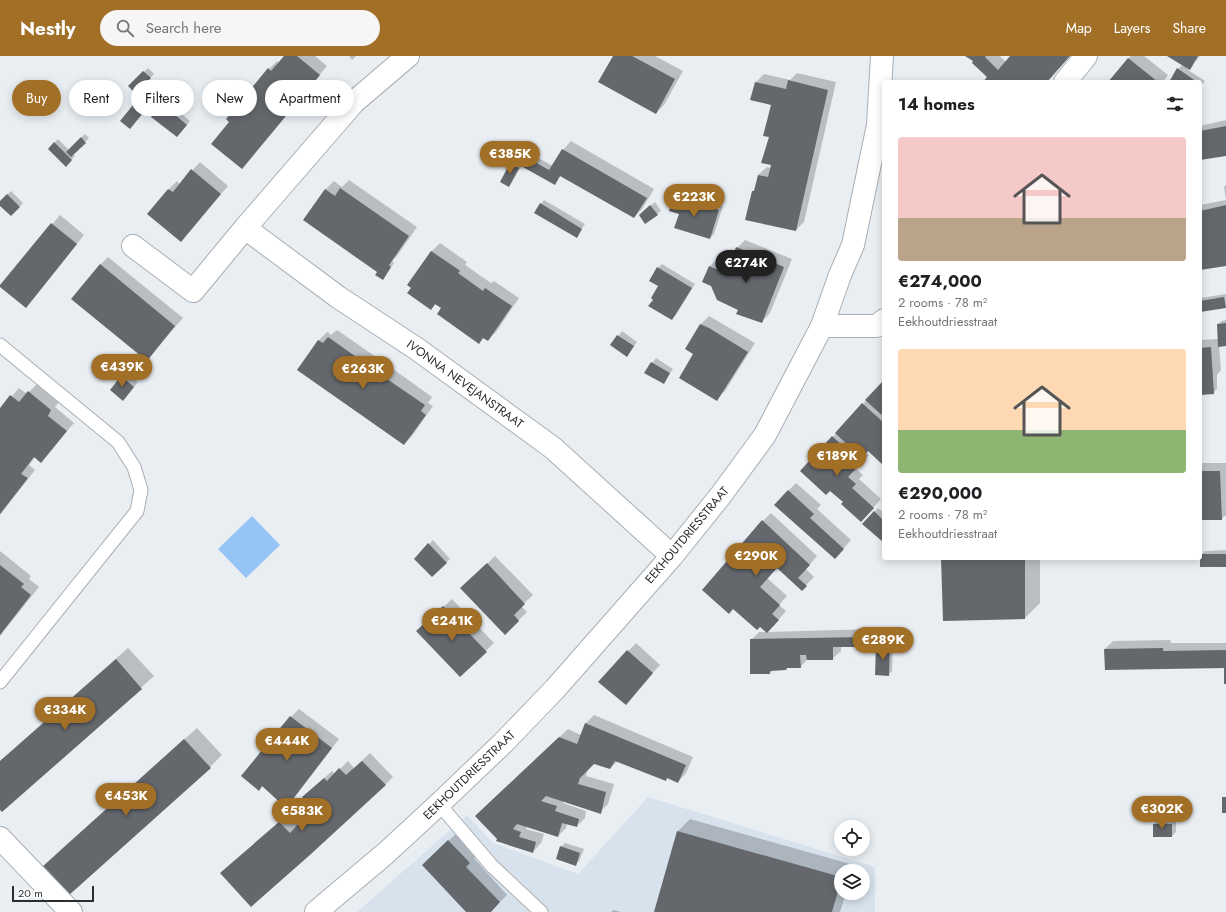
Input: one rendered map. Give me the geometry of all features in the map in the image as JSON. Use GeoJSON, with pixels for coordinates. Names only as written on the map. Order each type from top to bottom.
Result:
{"type":"FeatureCollection","features":[{"type":"Feature","properties":{"kind":"street"},"geometry":{"type":"LineString","coordinates":[[133,246],[193,291],[245,228],[354,102],[408,56]]}},
{"type":"Feature","properties":{"kind":"street","name":"EEKHOUTDRIESSTRAAT"},"geometry":{"type":"LineString","coordinates":[[316,912],[386,853],[439,804],[503,743],[555,689],[672,556],[721,495],[765,435],[822,326],[852,245],[878,125],[882,56]]}},
{"type":"Feature","properties":{"kind":"street"},"geometry":{"type":"LineString","coordinates":[[1067,80],[1086,56]]}},
{"type":"Feature","properties":{"kind":"street","name":"IVONNA NEVEJANSTRAAT"},"geometry":{"type":"LineString","coordinates":[[245,228],[338,297],[417,349],[553,448],[672,556]]}},
{"type":"Feature","properties":{"kind":"street"},"geometry":{"type":"LineString","coordinates":[[822,326],[877,326],[882,322]]}},
{"type":"Feature","properties":{"kind":"street"},"geometry":{"type":"LineString","coordinates":[[0,838],[71,912]]}},
{"type":"Feature","properties":{"kind":"lane"},"geometry":{"type":"LineString","coordinates":[[0,345],[118,442],[134,467],[141,490],[137,511],[0,682]]}},
{"type":"Feature","properties":{"kind":"lane"},"geometry":{"type":"LineString","coordinates":[[439,804],[492,866],[541,912]]}},
{"type":"Feature","properties":{"kind":"shaded area"},"geometry":{"type":"Polygon","coordinates":[[[252,516],[280,545],[246,578],[218,549],[252,516]]]}},
{"type":"Feature","properties":{"kind":"shaded area"},"geometry":{"type":"Polygon","coordinates":[[[648,797],[834,854],[834,856],[839,856],[865,864],[834,864],[834,900],[870,900],[870,865],[875,867],[875,912],[357,912],[467,815],[493,843],[578,874],[648,797]]]}},
{"type":"Feature","properties":{"kind":"building"},"geometry":{"type":"Polygon","coordinates":[[[284,56],[297,56],[320,75],[316,80],[265,80],[265,116],[286,116],[242,169],[211,144],[229,122],[226,119],[228,116],[257,116],[257,81],[268,68],[271,71],[284,56]]]}},
{"type":"Feature","properties":{"kind":"building"},"geometry":{"type":"Polygon","coordinates":[[[613,56],[632,56],[675,79],[656,114],[598,82],[613,56]]]}},
{"type":"Feature","properties":{"kind":"building"},"geometry":{"type":"Polygon","coordinates":[[[965,56],[986,56],[985,57],[998,70],[1010,56],[1070,56],[1049,80],[985,80],[987,77],[972,63],[973,61],[965,56]]]}},
{"type":"Feature","properties":{"kind":"building"},"geometry":{"type":"Polygon","coordinates":[[[1167,56],[1198,56],[1190,70],[1167,56]]]}},
{"type":"Feature","properties":{"kind":"building"},"geometry":{"type":"Polygon","coordinates":[[[1128,58],[1156,80],[1110,80],[1128,58]]]}},
{"type":"Feature","properties":{"kind":"building"},"geometry":{"type":"Polygon","coordinates":[[[1177,68],[1194,80],[1170,80],[1177,68]]]}},
{"type":"Feature","properties":{"kind":"building"},"geometry":{"type":"Polygon","coordinates":[[[143,71],[151,78],[149,80],[134,80],[143,71]]]}},
{"type":"Feature","properties":{"kind":"building"},"geometry":{"type":"Polygon","coordinates":[[[788,80],[828,90],[796,231],[745,220],[752,191],[754,191],[758,175],[768,177],[771,165],[761,163],[769,137],[763,136],[771,105],[750,100],[755,82],[786,89],[788,80]]]}},
{"type":"Feature","properties":{"kind":"building"},"geometry":{"type":"Polygon","coordinates":[[[131,107],[131,116],[141,116],[130,129],[120,121],[131,107]]]}},
{"type":"Feature","properties":{"kind":"building"},"geometry":{"type":"Polygon","coordinates":[[[176,116],[187,125],[177,137],[151,117],[176,116]]]}},
{"type":"Feature","properties":{"kind":"building"},"geometry":{"type":"Polygon","coordinates":[[[1226,126],[1226,156],[1202,160],[1202,131],[1226,126]]]}},
{"type":"Feature","properties":{"kind":"building"},"geometry":{"type":"Polygon","coordinates":[[[81,137],[86,143],[71,157],[66,152],[81,137]]]}},
{"type":"Feature","properties":{"kind":"building"},"geometry":{"type":"Polygon","coordinates":[[[54,142],[72,160],[66,167],[48,149],[54,142]]]}},
{"type":"Feature","properties":{"kind":"building"},"geometry":{"type":"Polygon","coordinates":[[[562,149],[647,198],[634,218],[560,176],[555,185],[521,166],[526,157],[549,170],[562,149]]]}},
{"type":"Feature","properties":{"kind":"building"},"geometry":{"type":"Polygon","coordinates":[[[510,163],[519,168],[509,187],[500,182],[510,163]]]}},
{"type":"Feature","properties":{"kind":"building"},"geometry":{"type":"Polygon","coordinates":[[[191,169],[221,194],[181,242],[147,214],[168,189],[173,192],[191,169]]]}},
{"type":"Feature","properties":{"kind":"building"},"geometry":{"type":"Polygon","coordinates":[[[340,188],[409,236],[389,265],[391,267],[383,280],[375,275],[377,272],[303,220],[325,189],[335,196],[340,188]]]}},
{"type":"Feature","properties":{"kind":"building"},"geometry":{"type":"Polygon","coordinates":[[[7,194],[20,207],[11,216],[0,206],[0,201],[7,194]]]}},
{"type":"Feature","properties":{"kind":"building"},"geometry":{"type":"Polygon","coordinates":[[[673,198],[682,201],[683,199],[719,210],[710,239],[674,228],[679,214],[669,211],[673,198]]]}},
{"type":"Feature","properties":{"kind":"building"},"geometry":{"type":"Polygon","coordinates":[[[540,203],[582,229],[577,238],[534,213],[540,203]]]}},
{"type":"Feature","properties":{"kind":"building"},"geometry":{"type":"Polygon","coordinates":[[[650,205],[658,215],[645,224],[639,215],[650,205]]]}},
{"type":"Feature","properties":{"kind":"building"},"geometry":{"type":"Polygon","coordinates":[[[1226,205],[1226,266],[1202,270],[1202,211],[1226,205]]]}},
{"type":"Feature","properties":{"kind":"building"},"geometry":{"type":"Polygon","coordinates":[[[51,223],[77,244],[26,308],[0,287],[0,285],[51,223]]]}},
{"type":"Feature","properties":{"kind":"building"},"geometry":{"type":"Polygon","coordinates":[[[736,247],[784,267],[762,323],[736,314],[738,310],[717,300],[711,286],[702,282],[709,266],[730,275],[735,264],[731,261],[736,247]]]}},
{"type":"Feature","properties":{"kind":"building"},"geometry":{"type":"Polygon","coordinates":[[[431,251],[459,270],[460,271],[458,273],[483,291],[485,288],[512,306],[488,341],[483,338],[479,344],[437,314],[441,308],[435,304],[431,310],[407,293],[411,288],[407,285],[431,251]]]}},
{"type":"Feature","properties":{"kind":"building"},"geometry":{"type":"Polygon","coordinates":[[[100,264],[175,326],[147,361],[71,299],[100,264]]]}},
{"type":"Feature","properties":{"kind":"building"},"geometry":{"type":"Polygon","coordinates":[[[657,267],[692,288],[672,320],[648,306],[653,300],[651,298],[658,286],[649,281],[657,267]]]}},
{"type":"Feature","properties":{"kind":"building"},"geometry":{"type":"Polygon","coordinates":[[[1224,297],[1226,308],[1202,312],[1202,301],[1224,297]]]}},
{"type":"Feature","properties":{"kind":"building"},"geometry":{"type":"Polygon","coordinates":[[[1226,323],[1226,346],[1218,347],[1217,324],[1226,323]]]}},
{"type":"Feature","properties":{"kind":"building"},"geometry":{"type":"Polygon","coordinates":[[[700,324],[748,352],[717,401],[679,378],[693,354],[685,349],[700,324]]]}},
{"type":"Feature","properties":{"kind":"building"},"geometry":{"type":"Polygon","coordinates":[[[617,335],[634,346],[627,357],[610,345],[617,335]]]}},
{"type":"Feature","properties":{"kind":"building"},"geometry":{"type":"Polygon","coordinates":[[[328,337],[369,366],[364,372],[380,383],[384,377],[425,405],[421,411],[426,415],[404,445],[297,370],[318,340],[323,343],[328,337]]]}},
{"type":"Feature","properties":{"kind":"building"},"geometry":{"type":"Polygon","coordinates":[[[1211,347],[1214,394],[1202,395],[1202,348],[1211,347]]]}},
{"type":"Feature","properties":{"kind":"building"},"geometry":{"type":"Polygon","coordinates":[[[651,362],[670,373],[664,384],[644,373],[651,362]]]}},
{"type":"Feature","properties":{"kind":"building"},"geometry":{"type":"Polygon","coordinates":[[[121,376],[134,387],[123,401],[110,390],[121,376]]]}},
{"type":"Feature","properties":{"kind":"building"},"geometry":{"type":"Polygon","coordinates":[[[882,382],[882,415],[865,400],[882,382]]]}},
{"type":"Feature","properties":{"kind":"building"},"geometry":{"type":"Polygon","coordinates":[[[28,391],[51,410],[48,416],[67,431],[41,463],[34,457],[21,474],[28,478],[0,514],[0,408],[10,395],[19,402],[28,391]]]}},
{"type":"Feature","properties":{"kind":"building"},"geometry":{"type":"Polygon","coordinates":[[[862,403],[882,421],[882,464],[868,451],[862,458],[835,433],[862,403]]]}},
{"type":"Feature","properties":{"kind":"building"},"geometry":{"type":"Polygon","coordinates":[[[832,436],[861,463],[848,477],[856,484],[852,488],[874,508],[861,522],[841,504],[843,502],[830,491],[826,495],[800,471],[832,436]]]}},
{"type":"Feature","properties":{"kind":"building"},"geometry":{"type":"Polygon","coordinates":[[[1202,471],[1220,471],[1222,520],[1202,520],[1202,471]]]}},
{"type":"Feature","properties":{"kind":"building"},"geometry":{"type":"Polygon","coordinates":[[[788,490],[814,514],[810,518],[844,549],[835,559],[774,505],[788,490]]]}},
{"type":"Feature","properties":{"kind":"building"},"geometry":{"type":"Polygon","coordinates":[[[874,511],[882,519],[882,541],[862,524],[874,511]]]}},
{"type":"Feature","properties":{"kind":"building"},"geometry":{"type":"Polygon","coordinates":[[[762,520],[810,565],[798,578],[807,586],[802,591],[777,568],[760,587],[780,605],[772,614],[779,620],[767,633],[760,627],[757,630],[733,609],[729,614],[702,590],[762,520]]]}},
{"type":"Feature","properties":{"kind":"building"},"geometry":{"type":"Polygon","coordinates":[[[428,543],[447,563],[432,577],[414,559],[428,543]]]}},
{"type":"Feature","properties":{"kind":"building"},"geometry":{"type":"Polygon","coordinates":[[[1202,554],[1226,554],[1226,567],[1200,567],[1202,554]]]}},
{"type":"Feature","properties":{"kind":"building"},"geometry":{"type":"Polygon","coordinates":[[[941,560],[1025,560],[1025,619],[943,621],[941,560]]]}},
{"type":"Feature","properties":{"kind":"building"},"geometry":{"type":"Polygon","coordinates":[[[487,563],[525,604],[514,615],[519,621],[505,635],[460,588],[487,563]]]}},
{"type":"Feature","properties":{"kind":"building"},"geometry":{"type":"Polygon","coordinates":[[[0,565],[24,584],[21,587],[31,595],[0,635],[0,565]]]}},
{"type":"Feature","properties":{"kind":"building"},"geometry":{"type":"Polygon","coordinates":[[[443,606],[487,652],[460,677],[416,631],[443,606]]]}},
{"type":"Feature","properties":{"kind":"building"},"geometry":{"type":"Polygon","coordinates":[[[866,637],[866,647],[833,647],[833,660],[807,660],[806,655],[800,655],[801,668],[787,668],[786,670],[770,671],[770,674],[750,674],[750,639],[866,637]]]}},
{"type":"Feature","properties":{"kind":"building"},"geometry":{"type":"Polygon","coordinates":[[[876,646],[890,646],[889,676],[875,675],[876,646]]]}},
{"type":"Feature","properties":{"kind":"building"},"geometry":{"type":"Polygon","coordinates":[[[1163,648],[1163,651],[1226,650],[1226,684],[1224,684],[1224,668],[1105,670],[1104,649],[1163,648]]]}},
{"type":"Feature","properties":{"kind":"building"},"geometry":{"type":"Polygon","coordinates":[[[627,650],[653,673],[626,705],[598,682],[627,650]]]}},
{"type":"Feature","properties":{"kind":"building"},"geometry":{"type":"Polygon","coordinates":[[[116,659],[142,689],[2,812],[0,810],[0,761],[116,659]]]}},
{"type":"Feature","properties":{"kind":"building"},"geometry":{"type":"Polygon","coordinates":[[[290,716],[332,748],[286,808],[262,786],[259,791],[241,776],[290,716]]]}},
{"type":"Feature","properties":{"kind":"building"},"geometry":{"type":"Polygon","coordinates":[[[585,723],[686,765],[678,783],[667,778],[666,781],[615,761],[610,769],[594,764],[580,778],[578,784],[606,792],[601,814],[546,796],[541,801],[557,806],[555,811],[579,819],[577,827],[562,823],[558,837],[517,824],[513,829],[521,832],[519,837],[536,842],[533,853],[496,841],[497,839],[475,816],[559,737],[577,744],[585,723]]]}},
{"type":"Feature","properties":{"kind":"building"},"geometry":{"type":"Polygon","coordinates":[[[184,739],[211,768],[68,896],[42,867],[184,739]]]}},
{"type":"Feature","properties":{"kind":"building"},"geometry":{"type":"Polygon","coordinates":[[[362,761],[386,785],[251,907],[220,873],[279,822],[290,833],[302,820],[292,810],[304,799],[302,797],[324,778],[327,781],[339,768],[346,775],[362,761]]]}},
{"type":"Feature","properties":{"kind":"building"},"geometry":{"type":"Polygon","coordinates":[[[1222,797],[1226,797],[1226,813],[1222,813],[1222,797]]]}},
{"type":"Feature","properties":{"kind":"building"},"geometry":{"type":"Polygon","coordinates":[[[1153,824],[1172,824],[1172,837],[1153,837],[1153,824]]]}},
{"type":"Feature","properties":{"kind":"building"},"geometry":{"type":"Polygon","coordinates":[[[677,831],[834,875],[834,900],[835,900],[832,912],[654,912],[677,831]]]}},
{"type":"Feature","properties":{"kind":"building"},"geometry":{"type":"Polygon","coordinates":[[[448,840],[470,863],[466,867],[500,902],[491,912],[466,912],[422,865],[448,840]]]}},
{"type":"Feature","properties":{"kind":"building"},"geometry":{"type":"Polygon","coordinates":[[[560,846],[580,853],[576,866],[556,859],[560,846]]]}}]}
